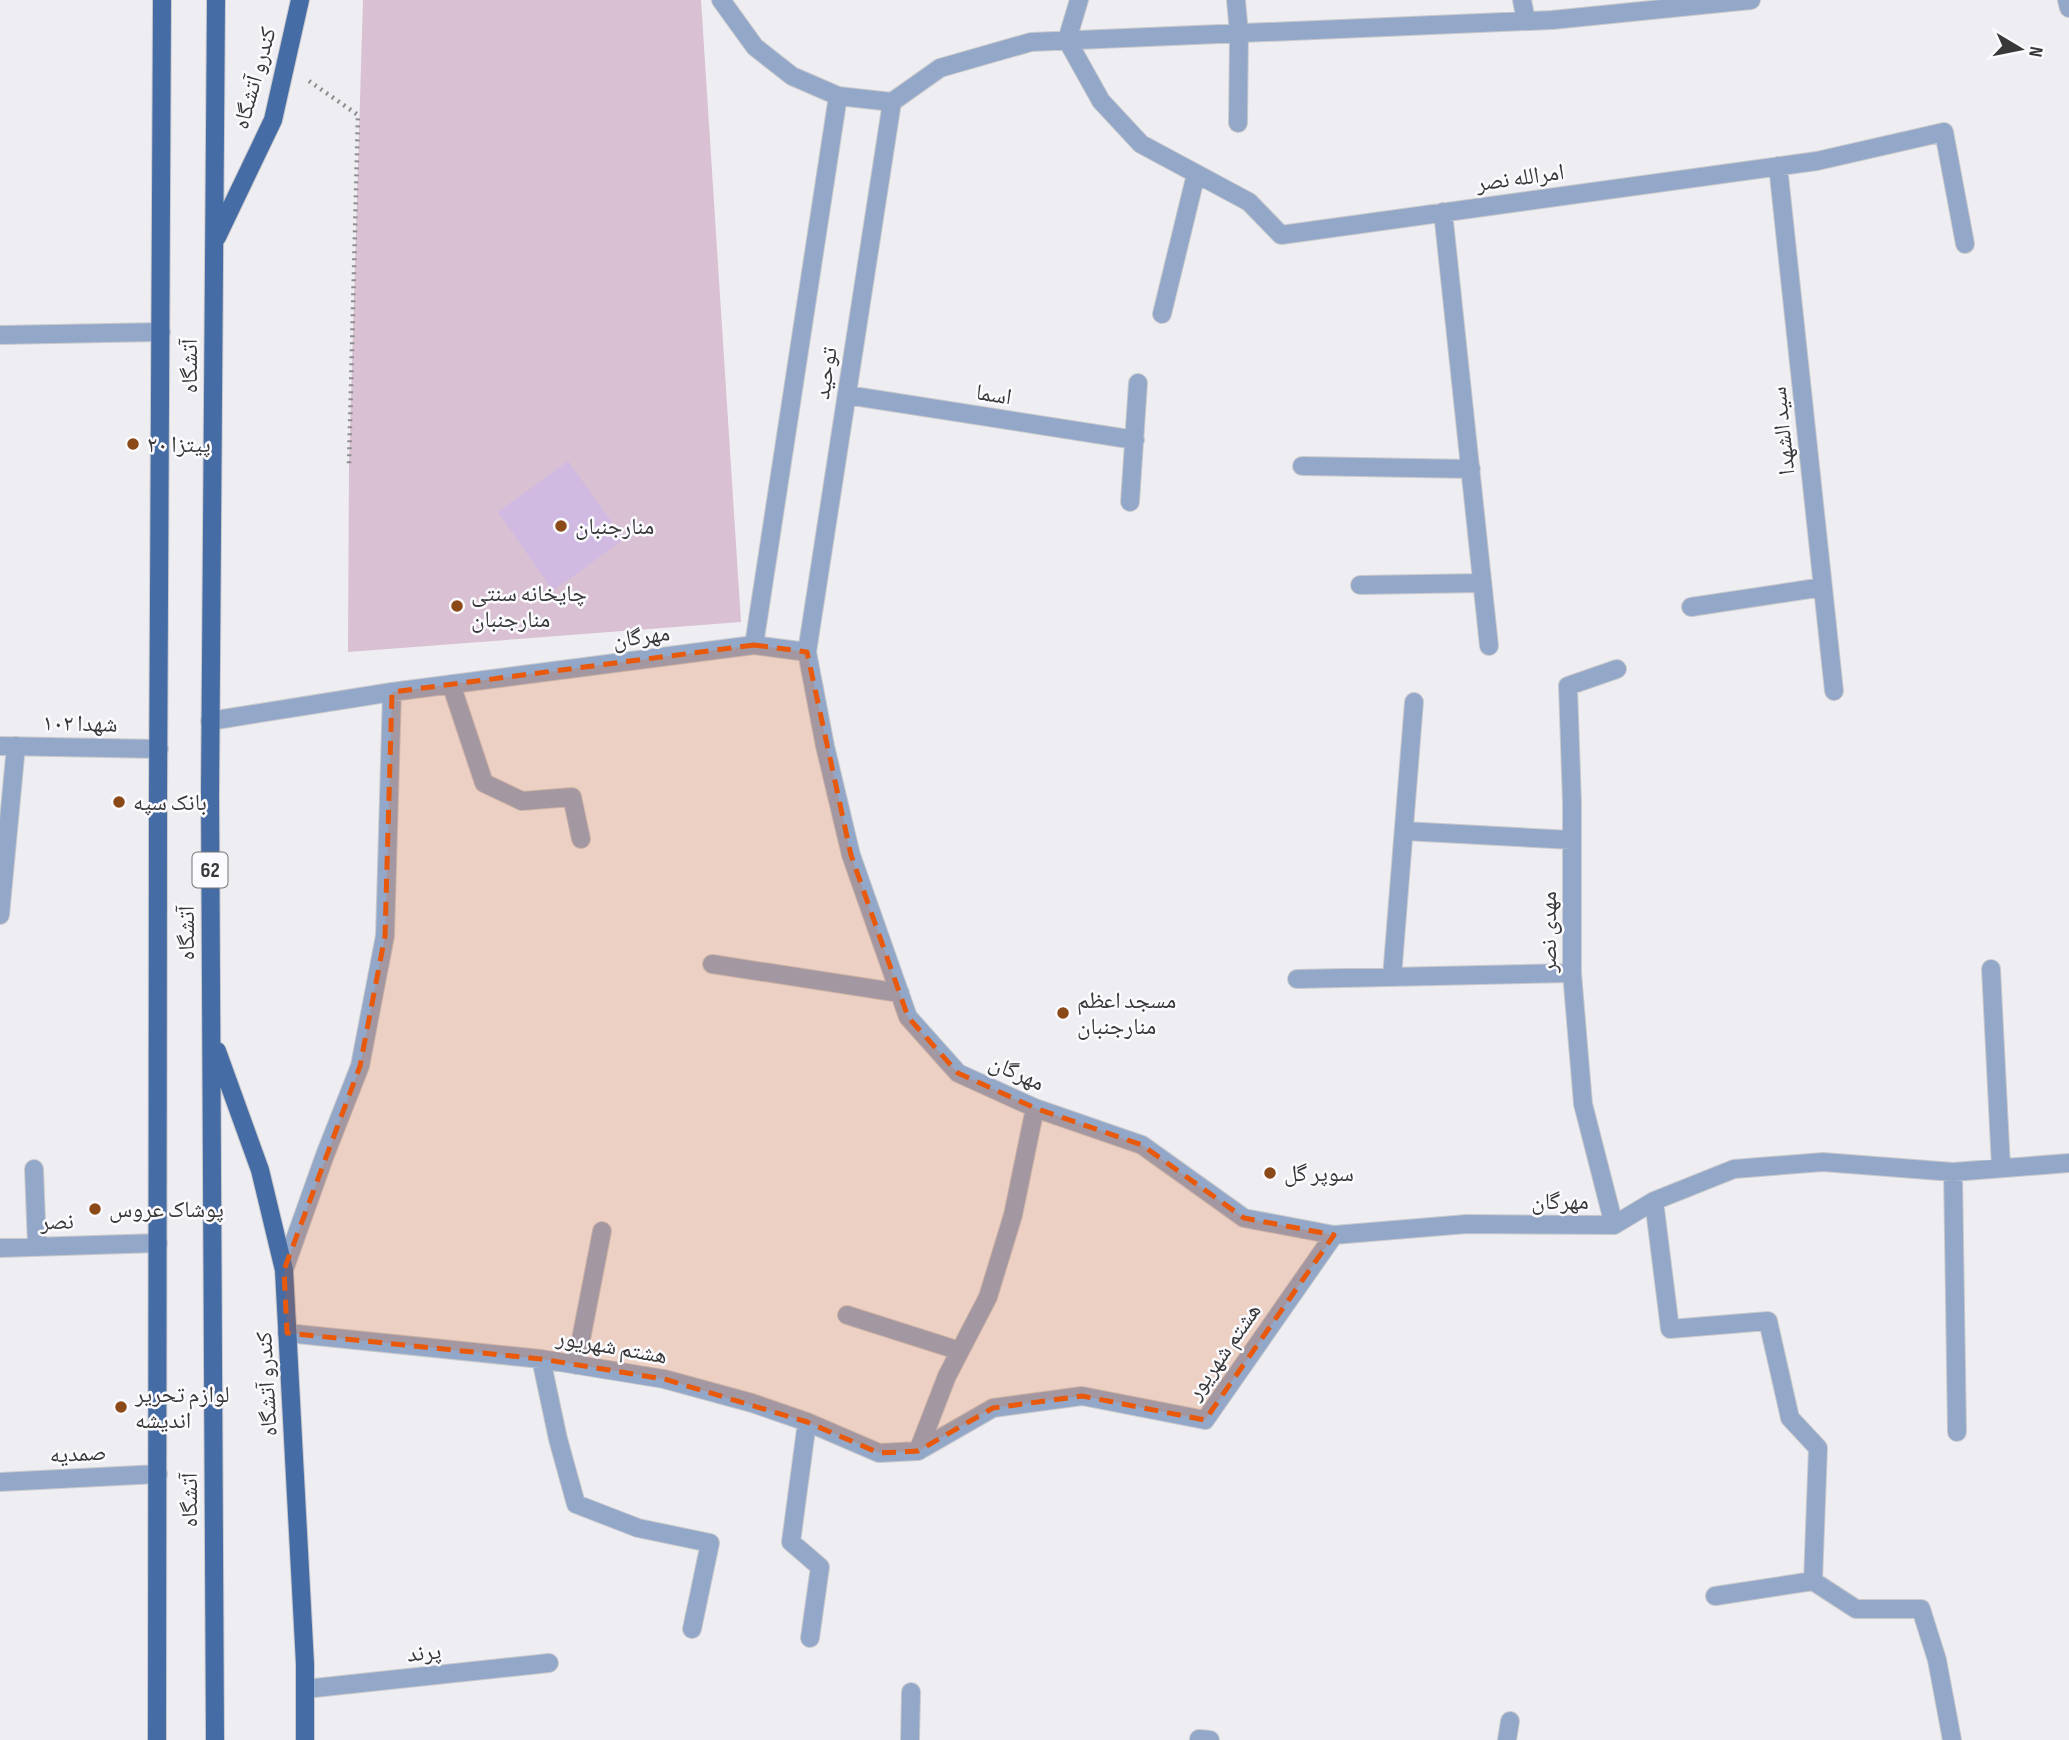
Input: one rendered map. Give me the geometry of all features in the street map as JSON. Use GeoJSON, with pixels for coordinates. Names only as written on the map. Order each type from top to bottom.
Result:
{"type":"FeatureCollection","features":[{"type":"Feature","properties":{"kind":"main road","name":"آتشگاه"},"geometry":{"type":"LineString","coordinates":[[157,1740],[162,0]]}},
{"type":"Feature","properties":{"kind":"main road","name":"آتشگاه"},"geometry":{"type":"LineString","coordinates":[[215,1740],[210,721],[216,0]]}},
{"type":"Feature","properties":{"kind":"main road","name":"کندرو آتشگاه"},"geometry":{"type":"LineString","coordinates":[[214,243],[273,120],[300,0]]}},
{"type":"Feature","properties":{"kind":"main road","name":"کندرو آتشگاه"},"geometry":{"type":"LineString","coordinates":[[212,1037],[260,1170],[284,1270],[305,1689],[304,1740]]}},
{"type":"Feature","properties":{"kind":"street"},"geometry":{"type":"LineString","coordinates":[[721,0],[755,47],[792,76],[838,96],[892,102],[940,68],[1031,42],[1526,21],[1751,0]]}},
{"type":"Feature","properties":{"kind":"street"},"geometry":{"type":"LineString","coordinates":[[1067,40],[1079,0]]}},
{"type":"Feature","properties":{"kind":"street"},"geometry":{"type":"LineString","coordinates":[[1236,0],[1239,33],[1238,123]]}},
{"type":"Feature","properties":{"kind":"street"},"geometry":{"type":"LineString","coordinates":[[1522,0],[1526,21]]}},
{"type":"Feature","properties":{"kind":"street"},"geometry":{"type":"LineString","coordinates":[[2067,0],[2069,8]]}},
{"type":"Feature","properties":{"kind":"street","name":"امرالله نصر"},"geometry":{"type":"LineString","coordinates":[[1067,40],[1101,101],[1141,144],[1249,202],[1281,235],[1817,161],[1944,132],[1965,244]]}},
{"type":"Feature","properties":{"kind":"street","name":"توحید"},"geometry":{"type":"LineString","coordinates":[[754,645],[838,96]]}},
{"type":"Feature","properties":{"kind":"street","name":"توحید"},"geometry":{"type":"LineString","coordinates":[[807,652],[892,102]]}},
{"type":"Feature","properties":{"kind":"street","name":"سید الشهدا"},"geometry":{"type":"LineString","coordinates":[[1779,166],[1834,691]]}},
{"type":"Feature","properties":{"kind":"street"},"geometry":{"type":"LineString","coordinates":[[1161,314],[1196,174]]}},
{"type":"Feature","properties":{"kind":"street"},"geometry":{"type":"LineString","coordinates":[[1443,212],[1489,646]]}},
{"type":"Feature","properties":{"kind":"street"},"geometry":{"type":"LineString","coordinates":[[0,335],[161,332]]}},
{"type":"Feature","properties":{"kind":"street"},"geometry":{"type":"LineString","coordinates":[[1130,502],[1138,383]]}},
{"type":"Feature","properties":{"kind":"street","name":"اسما"},"geometry":{"type":"LineString","coordinates":[[846,395],[1135,440]]}},
{"type":"Feature","properties":{"kind":"street"},"geometry":{"type":"LineString","coordinates":[[1302,466],[1471,469]]}},
{"type":"Feature","properties":{"kind":"street"},"geometry":{"type":"LineString","coordinates":[[1360,585],[1482,583]]}},
{"type":"Feature","properties":{"kind":"street"},"geometry":{"type":"LineString","coordinates":[[1690,607],[1823,587]]}},
{"type":"Feature","properties":{"kind":"street","name":"مهرگان"},"geometry":{"type":"LineString","coordinates":[[210,721],[392,692],[754,645],[807,652],[825,746],[851,855],[908,1017],[958,1073],[1035,1108],[1142,1145],[1244,1218],[1334,1235],[1467,1224],[1614,1225],[1654,1201],[1734,1170],[1823,1162],[1953,1172],[2069,1163]]}},
{"type":"Feature","properties":{"kind":"street","name":"مهدی نصر"},"geometry":{"type":"LineString","coordinates":[[1614,1225],[1583,1104],[1572,973],[1568,686],[1616,669]]}},
{"type":"Feature","properties":{"kind":"street"},"geometry":{"type":"LineString","coordinates":[[451,684],[484,783],[522,801],[572,797],[581,839]]}},
{"type":"Feature","properties":{"kind":"street"},"geometry":{"type":"LineString","coordinates":[[284,1270],[324,1155],[360,1066],[385,936],[392,692]]}},
{"type":"Feature","properties":{"kind":"street"},"geometry":{"type":"LineString","coordinates":[[1392,977],[1414,702]]}},
{"type":"Feature","properties":{"kind":"street"},"geometry":{"type":"LineString","coordinates":[[0,915],[8,747]]}},
{"type":"Feature","properties":{"kind":"street","name":"شهدا ۱۰۲"},"geometry":{"type":"LineString","coordinates":[[8,747],[159,749]]}},
{"type":"Feature","properties":{"kind":"street"},"geometry":{"type":"LineString","coordinates":[[1404,831],[1572,840]]}},
{"type":"Feature","properties":{"kind":"street"},"geometry":{"type":"LineString","coordinates":[[712,964],[900,993]]}},
{"type":"Feature","properties":{"kind":"street"},"geometry":{"type":"LineString","coordinates":[[1991,969],[2001,1167]]}},
{"type":"Feature","properties":{"kind":"street"},"geometry":{"type":"LineString","coordinates":[[1297,979],[1572,973]]}},
{"type":"Feature","properties":{"kind":"street"},"geometry":{"type":"LineString","coordinates":[[918,1451],[947,1376],[988,1297],[1010,1227],[1035,1108]]}},
{"type":"Feature","properties":{"kind":"street"},"geometry":{"type":"LineString","coordinates":[[34,1169],[37,1246]]}},
{"type":"Feature","properties":{"kind":"street"},"geometry":{"type":"LineString","coordinates":[[1953,1172],[1957,1432]]}},
{"type":"Feature","properties":{"kind":"street"},"geometry":{"type":"LineString","coordinates":[[1654,1201],[1670,1329],[1768,1321],[1790,1418],[1818,1448],[1813,1581]]}},
{"type":"Feature","properties":{"kind":"street"},"geometry":{"type":"LineString","coordinates":[[576,1365],[602,1231]]}},
{"type":"Feature","properties":{"kind":"street","name":"هشتم شهریور"},"geometry":{"type":"LineString","coordinates":[[287,1333],[541,1359],[664,1379],[752,1403],[807,1422],[879,1453],[918,1451],[993,1408],[1082,1396],[1205,1420],[1334,1235]]}},
{"type":"Feature","properties":{"kind":"street","name":"نصر"},"geometry":{"type":"LineString","coordinates":[[0,1248],[158,1243]]}},
{"type":"Feature","properties":{"kind":"street"},"geometry":{"type":"LineString","coordinates":[[847,1315],[960,1351]]}},
{"type":"Feature","properties":{"kind":"street"},"geometry":{"type":"LineString","coordinates":[[541,1359],[558,1439],[576,1504],[638,1528],[710,1543],[692,1629]]}},
{"type":"Feature","properties":{"kind":"street"},"geometry":{"type":"LineString","coordinates":[[807,1422],[791,1542],[820,1567],[810,1638]]}},
{"type":"Feature","properties":{"kind":"street","name":"صمدیه"},"geometry":{"type":"LineString","coordinates":[[0,1482],[158,1474]]}},
{"type":"Feature","properties":{"kind":"street"},"geometry":{"type":"LineString","coordinates":[[1715,1595],[1813,1581],[1856,1609],[1921,1609],[1937,1660],[1952,1740]]}},
{"type":"Feature","properties":{"kind":"street","name":"پرند"},"geometry":{"type":"LineString","coordinates":[[305,1689],[548,1662]]}},
{"type":"Feature","properties":{"kind":"street"},"geometry":{"type":"LineString","coordinates":[[909,1740],[911,1692]]}},
{"type":"Feature","properties":{"kind":"street"},"geometry":{"type":"LineString","coordinates":[[1507,1740],[1510,1721]]}},
{"type":"Feature","properties":{"kind":"path"},"geometry":{"type":"LineString","coordinates":[[285,65],[358,115],[349,465]]}},
{"type":"Feature","properties":{"kind":"highlighted area"},"geometry":{"type":"Polygon","coordinates":[[[754,645],[807,652],[851,855],[908,1017],[958,1073],[1035,1108],[1142,1145],[1244,1218],[1334,1235],[1205,1420],[1082,1396],[993,1408],[918,1451],[879,1453],[807,1422],[664,1379],[541,1359],[287,1333],[284,1270],[360,1066],[385,936],[392,692],[754,645]]]}},
{"type":"Feature","properties":{"kind":"shaded area"},"geometry":{"type":"Polygon","coordinates":[[[363,0],[701,0],[741,622],[348,652],[349,465],[363,0]]]}},
{"type":"Feature","properties":{"kind":"building","name":"منارجنبان"},"geometry":{"type":"Polygon","coordinates":[[[568,461],[624,539],[553,591],[498,512],[568,461]]]}},
{"type":"Feature","properties":{"kind":"place","name":"پیتزا ۲۰"},"geometry":{"type":"Point","coordinates":[133,444]}},
{"type":"Feature","properties":{"kind":"place","name":"منارجنبان"},"geometry":{"type":"Point","coordinates":[561,526]}},
{"type":"Feature","properties":{"kind":"place","name":"چایخانه سنتی منارجنبان"},"geometry":{"type":"Point","coordinates":[457,606]}},
{"type":"Feature","properties":{"kind":"place","name":"بانک سپه"},"geometry":{"type":"Point","coordinates":[119,802]}},
{"type":"Feature","properties":{"kind":"place","name":"مسجد اعظم منارجنبان"},"geometry":{"type":"Point","coordinates":[1063,1013]}},
{"type":"Feature","properties":{"kind":"place","name":"سوپر گل"},"geometry":{"type":"Point","coordinates":[1270,1173]}},
{"type":"Feature","properties":{"kind":"place","name":"پوشاک عروس"},"geometry":{"type":"Point","coordinates":[95,1209]}},
{"type":"Feature","properties":{"kind":"place","name":"لوازم تحریر اندیشه"},"geometry":{"type":"Point","coordinates":[121,1407]}}]}
